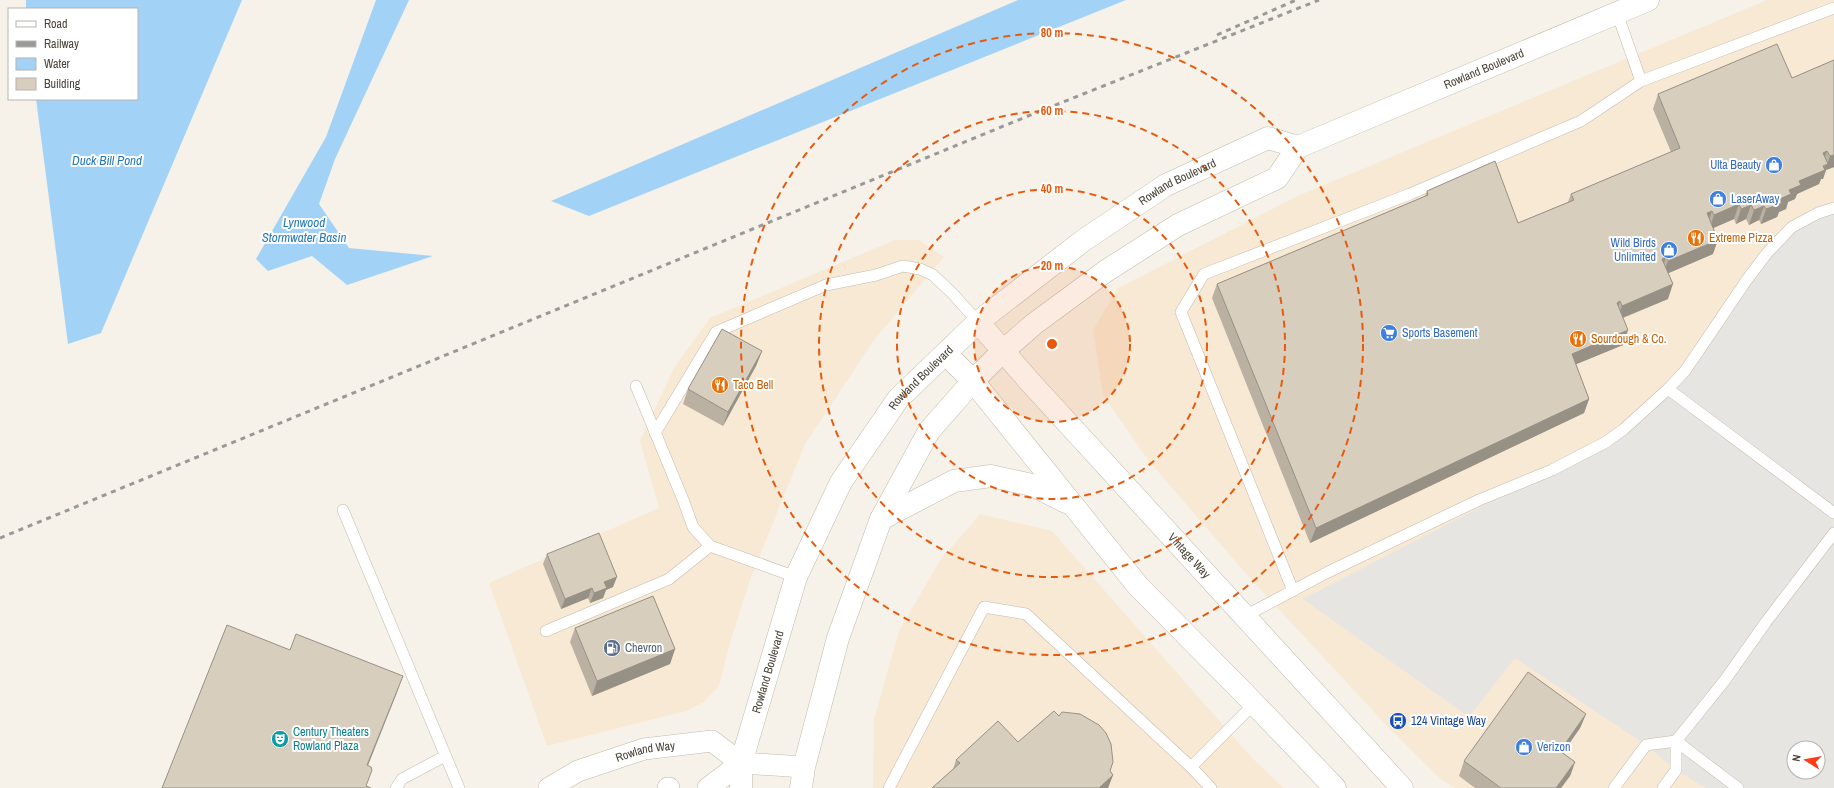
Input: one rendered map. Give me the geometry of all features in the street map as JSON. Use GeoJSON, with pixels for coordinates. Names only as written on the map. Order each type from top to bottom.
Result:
{"type":"FeatureCollection","features":[{"type":"Feature","properties":{"kind":"street","name":"Rowland Boulevard"},"geometry":{"type":"LineString","coordinates":[[741,788],[741,763],[796,577],[841,482],[898,399],[978,322],[1084,240],[1166,185],[1268,138],[1298,147],[1648,0]]}},
{"type":"Feature","properties":{"kind":"street"},"geometry":{"type":"LineString","coordinates":[[708,788],[741,763],[802,778],[838,638],[881,519],[929,431],[973,381],[1003,351],[1034,324],[1106,271],[1178,225],[1278,178],[1298,147]]}},
{"type":"Feature","properties":{"kind":"street","name":"Vintage Way"},"geometry":{"type":"LineString","coordinates":[[978,322],[1402,788]]}},
{"type":"Feature","properties":{"kind":"street"},"geometry":{"type":"LineString","coordinates":[[946,354],[973,381],[1138,586],[1335,788]]}},
{"type":"Feature","properties":{"kind":"street"},"geometry":{"type":"LineString","coordinates":[[881,519],[954,481],[991,476],[1032,485],[1072,505]]}},
{"type":"Feature","properties":{"kind":"street","name":"Rowland Way"},"geometry":{"type":"LineString","coordinates":[[549,788],[578,771],[644,749],[712,741],[741,763]]}},
{"type":"Feature","properties":{"kind":"lane"},"geometry":{"type":"LineString","coordinates":[[1294,591],[1181,312],[1204,274],[1410,194],[1581,121],[1641,81],[1834,8]]}},
{"type":"Feature","properties":{"kind":"lane"},"geometry":{"type":"LineString","coordinates":[[1617,13],[1641,81]]}},
{"type":"Feature","properties":{"kind":"lane"},"geometry":{"type":"LineString","coordinates":[[1245,616],[1326,573],[1479,500],[1552,470],[1606,442],[1624,429],[1668,389],[1685,371],[1746,281],[1767,253],[1792,227],[1818,213],[1834,208]]}},
{"type":"Feature","properties":{"kind":"lane"},"geometry":{"type":"LineString","coordinates":[[656,433],[716,332],[826,285],[876,275],[903,266],[920,268],[933,275],[953,294],[978,322]]}},
{"type":"Feature","properties":{"kind":"lane"},"geometry":{"type":"LineString","coordinates":[[636,386],[693,527],[710,546],[796,577]]}},
{"type":"Feature","properties":{"kind":"lane"},"geometry":{"type":"LineString","coordinates":[[1668,389],[1834,513]]}},
{"type":"Feature","properties":{"kind":"lane"},"geometry":{"type":"LineString","coordinates":[[343,510],[459,788]]}},
{"type":"Feature","properties":{"kind":"lane"},"geometry":{"type":"LineString","coordinates":[[1663,788],[1676,770],[1676,742],[1725,680],[1766,622],[1834,533]]}},
{"type":"Feature","properties":{"kind":"lane"},"geometry":{"type":"LineString","coordinates":[[546,630],[669,579],[710,546]]}},
{"type":"Feature","properties":{"kind":"lane"},"geometry":{"type":"LineString","coordinates":[[889,788],[984,607],[1026,614],[1191,767],[1211,788]]}},
{"type":"Feature","properties":{"kind":"lane"},"geometry":{"type":"LineString","coordinates":[[1191,767],[1254,704]]}},
{"type":"Feature","properties":{"kind":"lane"},"geometry":{"type":"LineString","coordinates":[[1614,788],[1646,745],[1676,742],[1738,788]]}},
{"type":"Feature","properties":{"kind":"lane"},"geometry":{"type":"LineString","coordinates":[[396,788],[402,779],[446,756]]}},
{"type":"Feature","properties":{"kind":"shaded area"},"geometry":{"type":"Polygon","coordinates":[[[1767,0],[1834,0],[1834,788],[1455,788],[1441,779],[1389,728],[1248,576],[1148,460],[1103,395],[1093,330],[1118,288],[1300,195],[1767,0]]]}},
{"type":"Feature","properties":{"kind":"shaded area"},"geometry":{"type":"Polygon","coordinates":[[[1834,211],[1834,788],[1706,788],[1676,770],[1646,745],[1515,658],[1469,717],[1303,599],[1606,442],[1668,389],[1792,227],[1834,211]]]}},
{"type":"Feature","properties":{"kind":"shaded area"},"geometry":{"type":"Polygon","coordinates":[[[895,240],[919,240],[944,257],[874,340],[805,444],[750,580],[731,639],[719,686],[704,702],[686,711],[547,746],[489,583],[659,508],[640,441],[674,368],[710,318],[895,240]]]}},
{"type":"Feature","properties":{"kind":"shaded area"},"geometry":{"type":"Polygon","coordinates":[[[980,514],[1052,531],[1253,759],[1284,788],[873,788],[874,719],[899,631],[939,562],[980,514]]]}},
{"type":"Feature","properties":{"kind":"water","name":"Duck Bill Pond"},"geometry":{"type":"Polygon","coordinates":[[[26,0],[242,0],[101,333],[68,344],[36,100],[138,100],[138,8],[26,8],[26,0]]]}},
{"type":"Feature","properties":{"kind":"water","name":"Lynwood Stormwater Basin"},"geometry":{"type":"Polygon","coordinates":[[[376,0],[409,0],[335,159],[319,204],[349,248],[433,256],[347,285],[312,256],[268,271],[256,259],[326,137],[376,0]]]}},
{"type":"Feature","properties":{"kind":"water"},"geometry":{"type":"Polygon","coordinates":[[[1018,0],[1126,0],[589,216],[551,201],[1018,0]]]}},
{"type":"Feature","properties":{"kind":"building","name":"Sports Basement"},"geometry":{"type":"Polygon","coordinates":[[[1777,44],[1792,78],[1834,60],[1834,155],[1830,156],[1827,151],[1823,153],[1828,164],[1823,166],[1825,170],[1799,181],[1801,185],[1789,190],[1791,194],[1780,199],[1782,203],[1766,209],[1764,206],[1754,210],[1751,205],[1741,209],[1739,204],[1714,215],[1712,211],[1707,213],[1718,240],[1668,261],[1666,257],[1662,259],[1673,284],[1622,306],[1620,301],[1617,303],[1628,330],[1572,354],[1589,399],[1316,528],[1217,284],[1428,195],[1427,191],[1495,161],[1518,223],[1574,200],[1571,194],[1680,148],[1658,94],[1777,44]]]}},
{"type":"Feature","properties":{"kind":"building","name":"Taco Bell"},"geometry":{"type":"Polygon","coordinates":[[[722,329],[762,351],[728,412],[688,389],[722,329]]]}},
{"type":"Feature","properties":{"kind":"building"},"geometry":{"type":"Polygon","coordinates":[[[599,533],[617,577],[604,582],[607,588],[594,593],[592,588],[565,599],[547,554],[599,533]]]}},
{"type":"Feature","properties":{"kind":"building"},"geometry":{"type":"Polygon","coordinates":[[[653,596],[675,649],[597,681],[575,628],[653,596]]]}},
{"type":"Feature","properties":{"kind":"building","name":"Century Theaters Rowland Plaza"},"geometry":{"type":"Polygon","coordinates":[[[227,625],[290,650],[296,634],[403,676],[367,765],[371,767],[372,770],[366,786],[371,788],[162,788],[227,625]]]}},
{"type":"Feature","properties":{"kind":"building","name":"Verizon"},"geometry":{"type":"Polygon","coordinates":[[[1528,672],[1586,714],[1560,751],[1575,762],[1556,788],[1501,788],[1464,761],[1528,672]]]}},
{"type":"Feature","properties":{"kind":"building"},"geometry":{"type":"Polygon","coordinates":[[[1054,711],[1059,716],[1062,712],[1080,714],[1099,725],[1106,733],[1111,744],[1113,762],[1110,771],[1113,775],[1099,788],[932,788],[960,763],[956,760],[998,721],[1018,742],[1054,711]]]}},
{"type":"Feature","properties":{"kind":"railway"},"geometry":{"type":"LineString","coordinates":[[1217,35],[1296,0]]}},
{"type":"Feature","properties":{"kind":"railway"},"geometry":{"type":"LineString","coordinates":[[0,538],[1028,116],[1319,0]]}},
{"type":"Feature","properties":{"kind":"place","name":"Ulta Beauty"},"geometry":{"type":"Point","coordinates":[1774,165]}},
{"type":"Feature","properties":{"kind":"place","name":"LaserAway"},"geometry":{"type":"Point","coordinates":[1718,199]}},
{"type":"Feature","properties":{"kind":"place","name":"Extreme Pizza"},"geometry":{"type":"Point","coordinates":[1696,238]}},
{"type":"Feature","properties":{"kind":"place","name":"Wild Birds Unlimited"},"geometry":{"type":"Point","coordinates":[1669,250]}},
{"type":"Feature","properties":{"kind":"place","name":"Sports Basement"},"geometry":{"type":"Point","coordinates":[1389,333]}},
{"type":"Feature","properties":{"kind":"place","name":"Sourdough & Co."},"geometry":{"type":"Point","coordinates":[1578,339]}},
{"type":"Feature","properties":{"kind":"place","name":"Taco Bell"},"geometry":{"type":"Point","coordinates":[720,385]}},
{"type":"Feature","properties":{"kind":"place","name":"Chevron"},"geometry":{"type":"Point","coordinates":[612,648]}},
{"type":"Feature","properties":{"kind":"place","name":"124 Vintage Way"},"geometry":{"type":"Point","coordinates":[1398,721]}},
{"type":"Feature","properties":{"kind":"place","name":"Century Theaters Rowland Plaza"},"geometry":{"type":"Point","coordinates":[280,739]}},
{"type":"Feature","properties":{"kind":"place","name":"Verizon"},"geometry":{"type":"Point","coordinates":[1524,747]}}]}
